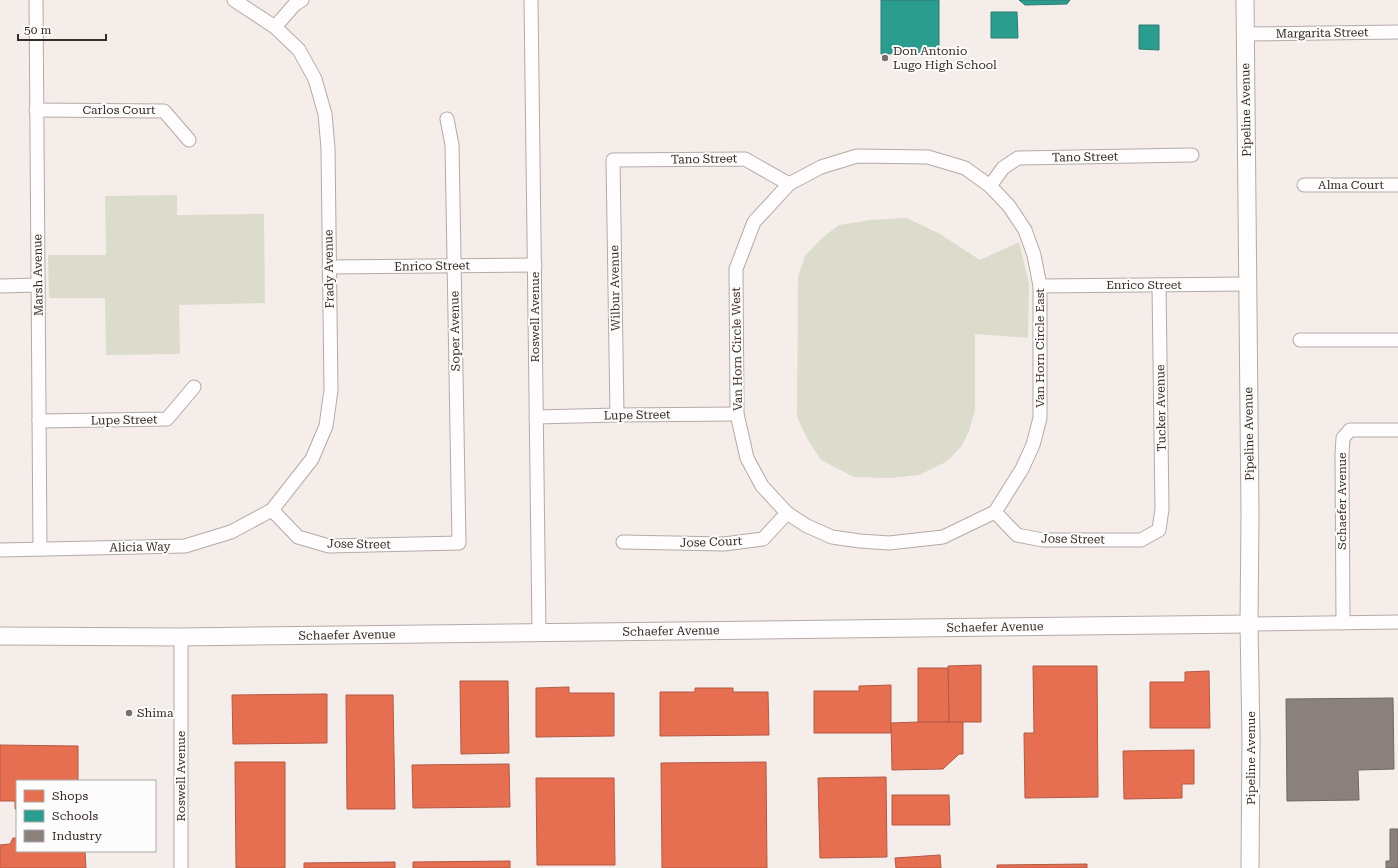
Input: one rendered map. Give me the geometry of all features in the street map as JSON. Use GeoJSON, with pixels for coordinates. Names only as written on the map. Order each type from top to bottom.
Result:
{"type":"FeatureCollection","features":[{"type":"Feature","properties":{"kind":"main road","name":"Pipeline Avenue"},"geometry":{"type":"LineString","coordinates":[[1245,0],[1250,507],[1250,868]]}},
{"type":"Feature","properties":{"kind":"main road","name":"Schaefer Avenue"},"geometry":{"type":"LineString","coordinates":[[0,636],[181,637],[1249,624]]}},
{"type":"Feature","properties":{"kind":"street","name":"Marsh Avenue"},"geometry":{"type":"LineString","coordinates":[[36,0],[40,549]]}},
{"type":"Feature","properties":{"kind":"street","name":"Frady Avenue"},"geometry":{"type":"LineString","coordinates":[[234,0],[275,27],[299,50],[315,79],[325,114],[328,148],[331,390],[326,426],[312,458],[272,510]]}},
{"type":"Feature","properties":{"kind":"street"},"geometry":{"type":"LineString","coordinates":[[275,27],[295,4],[302,0]]}},
{"type":"Feature","properties":{"kind":"street","name":"Roswell Avenue"},"geometry":{"type":"LineString","coordinates":[[531,0],[540,633]]}},
{"type":"Feature","properties":{"kind":"street","name":"Margarita Street"},"geometry":{"type":"LineString","coordinates":[[1245,34],[1398,32]]}},
{"type":"Feature","properties":{"kind":"street","name":"Carlos Court"},"geometry":{"type":"LineString","coordinates":[[36,110],[164,111],[189,140]]}},
{"type":"Feature","properties":{"kind":"street","name":"Soper Avenue"},"geometry":{"type":"LineString","coordinates":[[447,119],[452,145],[459,543]]}},
{"type":"Feature","properties":{"kind":"street","name":"Tano Street"},"geometry":{"type":"LineString","coordinates":[[990,186],[1003,168],[1018,158],[1192,155]]}},
{"type":"Feature","properties":{"kind":"street","name":"Van Horn Circle East"},"geometry":{"type":"LineString","coordinates":[[789,184],[821,167],[857,156],[928,157],[965,168],[990,186],[1009,206],[1025,230],[1034,255],[1040,286],[1040,418],[1033,445],[1022,469],[995,512]]}},
{"type":"Feature","properties":{"kind":"street","name":"Tano Street"},"geometry":{"type":"LineString","coordinates":[[612,160],[745,159],[789,184]]}},
{"type":"Feature","properties":{"kind":"street","name":"Wilbur Avenue"},"geometry":{"type":"LineString","coordinates":[[612,160],[617,415]]}},
{"type":"Feature","properties":{"kind":"street","name":"Van Horn Circle West"},"geometry":{"type":"LineString","coordinates":[[789,184],[754,222],[736,269],[737,414],[747,458],[762,486],[786,513],[807,526],[832,537],[860,541],[889,543],[943,537],[995,512]]}},
{"type":"Feature","properties":{"kind":"street","name":"Alma Court"},"geometry":{"type":"LineString","coordinates":[[1304,185],[1398,185]]}},
{"type":"Feature","properties":{"kind":"street","name":"Enrico Street"},"geometry":{"type":"LineString","coordinates":[[329,267],[535,264]]}},
{"type":"Feature","properties":{"kind":"street","name":"Enrico Street"},"geometry":{"type":"LineString","coordinates":[[1040,286],[1248,284]]}},
{"type":"Feature","properties":{"kind":"street"},"geometry":{"type":"LineString","coordinates":[[0,286],[38,285]]}},
{"type":"Feature","properties":{"kind":"street","name":"Tucker Avenue"},"geometry":{"type":"LineString","coordinates":[[1159,285],[1162,509],[1159,530]]}},
{"type":"Feature","properties":{"kind":"street"},"geometry":{"type":"LineString","coordinates":[[1300,340],[1398,340]]}},
{"type":"Feature","properties":{"kind":"street","name":"Lupe Street"},"geometry":{"type":"LineString","coordinates":[[39,421],[167,419],[194,387]]}},
{"type":"Feature","properties":{"kind":"street","name":"Lupe Street"},"geometry":{"type":"LineString","coordinates":[[536,417],[737,414]]}},
{"type":"Feature","properties":{"kind":"street","name":"Schaefer Avenue"},"geometry":{"type":"LineString","coordinates":[[1342,623],[1343,438],[1350,430],[1398,430]]}},
{"type":"Feature","properties":{"kind":"street","name":"Jose Street"},"geometry":{"type":"LineString","coordinates":[[272,510],[298,537],[329,546],[459,543]]}},
{"type":"Feature","properties":{"kind":"street","name":"Alicia Way"},"geometry":{"type":"LineString","coordinates":[[0,550],[185,546],[231,532],[272,510]]}},
{"type":"Feature","properties":{"kind":"street","name":"Jose Street"},"geometry":{"type":"LineString","coordinates":[[995,512],[1017,535],[1043,540],[1141,540],[1159,530]]}},
{"type":"Feature","properties":{"kind":"street","name":"Jose Court"},"geometry":{"type":"LineString","coordinates":[[623,542],[724,544],[763,539],[786,513]]}},
{"type":"Feature","properties":{"kind":"street","name":"Schaefer Avenue"},"geometry":{"type":"LineString","coordinates":[[1249,624],[1398,622]]}},
{"type":"Feature","properties":{"kind":"street","name":"Roswell Avenue"},"geometry":{"type":"LineString","coordinates":[[181,637],[181,868]]}},
{"type":"Feature","properties":{"kind":"green space"},"geometry":{"type":"Polygon","coordinates":[[[177,195],[177,215],[264,214],[265,303],[179,305],[180,354],[106,355],[105,298],[49,298],[48,255],[106,255],[105,196],[177,195]]]}},
{"type":"Feature","properties":{"kind":"green space"},"geometry":{"type":"Polygon","coordinates":[[[907,218],[940,234],[980,260],[1019,242],[1029,283],[1028,338],[975,334],[975,410],[969,431],[961,447],[946,462],[919,475],[890,478],[854,477],[821,460],[808,440],[797,417],[798,277],[805,256],[822,238],[839,225],[870,220],[907,218]]]}},
{"type":"Feature","properties":{"kind":"building: Shops"},"geometry":{"type":"Polygon","coordinates":[[[981,665],[981,722],[949,722],[948,666],[981,665]]]}},
{"type":"Feature","properties":{"kind":"building: Shops"},"geometry":{"type":"Polygon","coordinates":[[[1033,666],[1097,666],[1098,797],[1025,798],[1024,733],[1034,733],[1033,666]]]}},
{"type":"Feature","properties":{"kind":"building: Shops"},"geometry":{"type":"Polygon","coordinates":[[[918,668],[948,668],[949,722],[918,722],[918,668]]]}},
{"type":"Feature","properties":{"kind":"building: Shops"},"geometry":{"type":"Polygon","coordinates":[[[1209,671],[1210,728],[1150,728],[1150,682],[1185,682],[1185,672],[1209,671]]]}},
{"type":"Feature","properties":{"kind":"building: Shops"},"geometry":{"type":"Polygon","coordinates":[[[460,681],[508,681],[509,753],[461,754],[460,681]]]}},
{"type":"Feature","properties":{"kind":"building: Shops"},"geometry":{"type":"Polygon","coordinates":[[[891,685],[891,733],[814,733],[814,691],[859,691],[859,686],[891,685]]]}},
{"type":"Feature","properties":{"kind":"building: Shops"},"geometry":{"type":"Polygon","coordinates":[[[569,687],[569,693],[614,693],[614,736],[536,737],[536,688],[569,687]]]}},
{"type":"Feature","properties":{"kind":"building: Shops"},"geometry":{"type":"Polygon","coordinates":[[[695,688],[733,688],[733,692],[768,692],[769,735],[660,736],[660,692],[695,692],[695,688]]]}},
{"type":"Feature","properties":{"kind":"building: Shops"},"geometry":{"type":"Polygon","coordinates":[[[327,694],[327,743],[233,744],[232,695],[327,694]]]}},
{"type":"Feature","properties":{"kind":"building: Shops"},"geometry":{"type":"Polygon","coordinates":[[[346,695],[393,695],[395,809],[347,809],[346,695]]]}},
{"type":"Feature","properties":{"kind":"building: Shops"},"geometry":{"type":"Polygon","coordinates":[[[963,722],[963,754],[959,754],[943,769],[892,770],[891,723],[963,722]]]}},
{"type":"Feature","properties":{"kind":"building: Shops"},"geometry":{"type":"Polygon","coordinates":[[[0,745],[78,746],[78,780],[16,780],[16,809],[15,801],[0,801],[0,745]]]}},
{"type":"Feature","properties":{"kind":"building: Shops"},"geometry":{"type":"Polygon","coordinates":[[[1194,750],[1194,784],[1182,784],[1182,798],[1124,799],[1123,751],[1194,750]]]}},
{"type":"Feature","properties":{"kind":"building: Shops"},"geometry":{"type":"Polygon","coordinates":[[[235,762],[285,762],[285,868],[236,868],[235,762]]]}},
{"type":"Feature","properties":{"kind":"building: Shops"},"geometry":{"type":"Polygon","coordinates":[[[766,762],[767,868],[662,868],[661,763],[766,762]]]}},
{"type":"Feature","properties":{"kind":"building: Shops"},"geometry":{"type":"Polygon","coordinates":[[[509,764],[510,807],[413,808],[412,765],[509,764]]]}},
{"type":"Feature","properties":{"kind":"building: Shops"},"geometry":{"type":"Polygon","coordinates":[[[886,777],[887,857],[820,858],[818,778],[886,777]]]}},
{"type":"Feature","properties":{"kind":"building: Shops"},"geometry":{"type":"Polygon","coordinates":[[[536,778],[614,778],[615,865],[537,865],[536,778]]]}},
{"type":"Feature","properties":{"kind":"building: Shops"},"geometry":{"type":"Polygon","coordinates":[[[892,795],[949,795],[950,825],[892,825],[892,795]]]}},
{"type":"Feature","properties":{"kind":"building: Shops"},"geometry":{"type":"Polygon","coordinates":[[[13,838],[16,838],[16,852],[85,852],[86,868],[0,868],[0,845],[10,844],[13,838]]]}},
{"type":"Feature","properties":{"kind":"building: Shops"},"geometry":{"type":"Polygon","coordinates":[[[940,855],[941,868],[896,868],[895,858],[940,855]]]}},
{"type":"Feature","properties":{"kind":"building: Shops"},"geometry":{"type":"Polygon","coordinates":[[[510,861],[510,868],[413,868],[413,862],[510,861]]]}},
{"type":"Feature","properties":{"kind":"building: Shops"},"geometry":{"type":"Polygon","coordinates":[[[395,862],[395,868],[304,868],[304,863],[395,862]]]}},
{"type":"Feature","properties":{"kind":"building: Shops"},"geometry":{"type":"Polygon","coordinates":[[[1087,864],[1087,868],[997,868],[997,865],[1087,864]]]}},
{"type":"Feature","properties":{"kind":"building: Schools"},"geometry":{"type":"Polygon","coordinates":[[[881,0],[939,0],[939,53],[881,54],[881,0]]]}},
{"type":"Feature","properties":{"kind":"building: Schools"},"geometry":{"type":"Polygon","coordinates":[[[1019,0],[1070,0],[1067,4],[1025,5],[1019,0]]]}},
{"type":"Feature","properties":{"kind":"building: Schools"},"geometry":{"type":"Polygon","coordinates":[[[991,12],[1017,12],[1018,38],[991,38],[991,12]]]}},
{"type":"Feature","properties":{"kind":"building: Schools"},"geometry":{"type":"Polygon","coordinates":[[[1139,25],[1159,25],[1159,50],[1139,49],[1139,25]]]}},
{"type":"Feature","properties":{"kind":"building: Industry"},"geometry":{"type":"Polygon","coordinates":[[[1393,698],[1394,769],[1358,770],[1359,800],[1287,801],[1286,699],[1393,698]]]}},
{"type":"Feature","properties":{"kind":"building: Industry"},"geometry":{"type":"Polygon","coordinates":[[[1390,829],[1398,829],[1398,868],[1386,868],[1386,861],[1390,861],[1390,829]]]}},
{"type":"Feature","properties":{"kind":"place","name":"Don Antonio Lugo High School"},"geometry":{"type":"Point","coordinates":[885,58]}},
{"type":"Feature","properties":{"kind":"place","name":"Shima"},"geometry":{"type":"Point","coordinates":[129,713]}}]}
